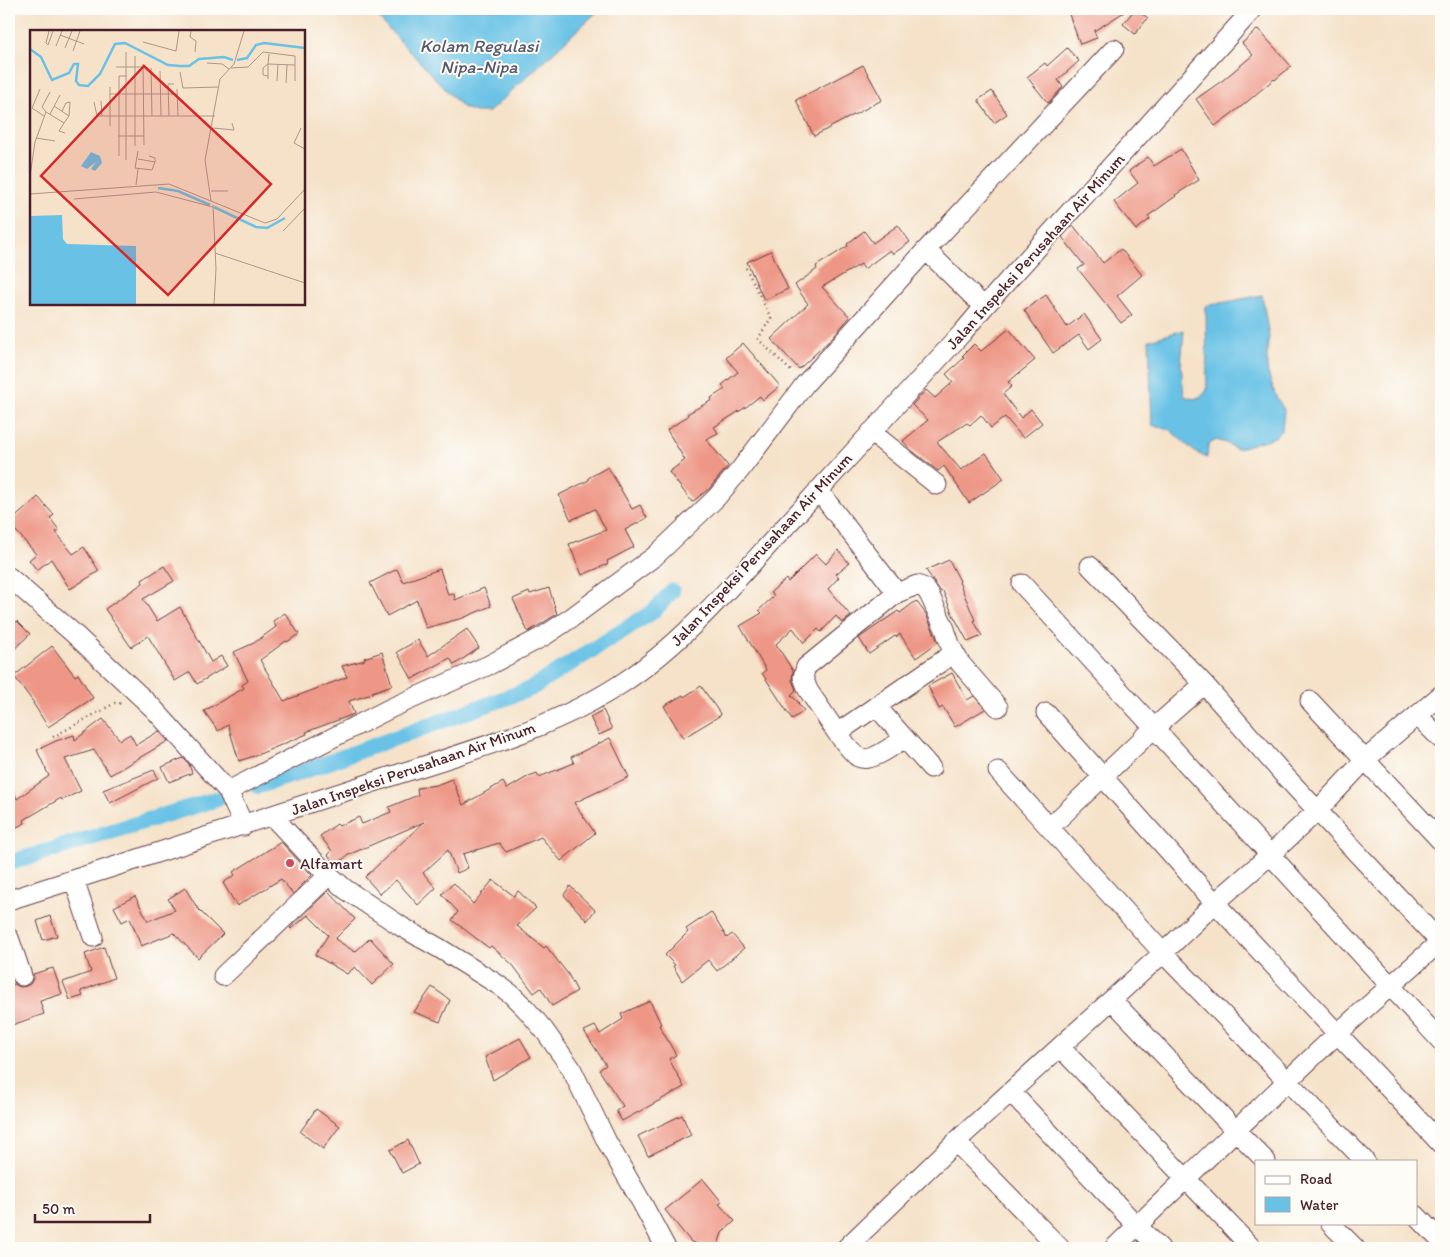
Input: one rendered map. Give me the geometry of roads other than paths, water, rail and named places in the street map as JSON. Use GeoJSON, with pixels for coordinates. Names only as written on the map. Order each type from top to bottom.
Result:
{"type":"FeatureCollection","features":[{"type":"Feature","properties":{"kind":"street","name":"Jalan Inspeksi Perusahaan Air Minum"},"geometry":{"type":"LineString","coordinates":[[9,900],[244,826],[531,730],[583,706],[624,682],[662,654],[740,577],[1253,9]]}},
{"type":"Feature","properties":{"kind":"street"},"geometry":{"type":"LineString","coordinates":[[228,791],[391,708],[489,665],[544,636],[655,556],[716,498],[740,470],[805,384],[926,250],[1114,49]]}},
{"type":"Feature","properties":{"kind":"street"},"geometry":{"type":"LineString","coordinates":[[926,250],[984,307]]}},
{"type":"Feature","properties":{"kind":"street"},"geometry":{"type":"LineString","coordinates":[[872,432],[937,485]]}},
{"type":"Feature","properties":{"kind":"street"},"geometry":{"type":"LineString","coordinates":[[818,490],[897,593]]}},
{"type":"Feature","properties":{"kind":"street"},"geometry":{"type":"LineString","coordinates":[[1090,566],[1204,684],[1441,942],[1287,1081],[1114,1248]]}},
{"type":"Feature","properties":{"kind":"street"},"geometry":{"type":"LineString","coordinates":[[9,577],[72,632],[153,708],[228,791],[244,826]]}},
{"type":"Feature","properties":{"kind":"street"},"geometry":{"type":"LineString","coordinates":[[1022,584],[1441,1041]]}},
{"type":"Feature","properties":{"kind":"street"},"geometry":{"type":"LineString","coordinates":[[904,738],[882,753],[870,758],[857,756],[837,733],[808,690],[803,674],[806,667],[897,593],[917,585],[925,588],[930,596],[946,629],[950,648],[960,663],[998,707]]}},
{"type":"Feature","properties":{"kind":"street"},"geometry":{"type":"LineString","coordinates":[[837,733],[954,653]]}},
{"type":"Feature","properties":{"kind":"street"},"geometry":{"type":"LineString","coordinates":[[1050,827],[1154,728],[1204,684]]}},
{"type":"Feature","properties":{"kind":"street"},"geometry":{"type":"LineString","coordinates":[[846,1248],[956,1142],[1318,810],[1366,759],[1441,695]]}},
{"type":"Feature","properties":{"kind":"street"},"geometry":{"type":"LineString","coordinates":[[1310,701],[1441,841]]}},
{"type":"Feature","properties":{"kind":"street"},"geometry":{"type":"LineString","coordinates":[[876,706],[931,768]]}},
{"type":"Feature","properties":{"kind":"street"},"geometry":{"type":"LineString","coordinates":[[1046,713],[1215,903],[1441,1144]]}},
{"type":"Feature","properties":{"kind":"street"},"geometry":{"type":"LineString","coordinates":[[1417,715],[1441,739]]}},
{"type":"Feature","properties":{"kind":"street"},"geometry":{"type":"LineString","coordinates":[[998,771],[1163,953],[1364,1160]]}},
{"type":"Feature","properties":{"kind":"street"},"geometry":{"type":"LineString","coordinates":[[272,816],[345,889],[402,927],[496,984],[511,994],[526,1009],[544,1030],[571,1068],[607,1142],[666,1248]]}},
{"type":"Feature","properties":{"kind":"street"},"geometry":{"type":"LineString","coordinates":[[223,976],[329,874]]}},
{"type":"Feature","properties":{"kind":"street"},"geometry":{"type":"LineString","coordinates":[[74,880],[94,937]]}},
{"type":"Feature","properties":{"kind":"street"},"geometry":{"type":"LineString","coordinates":[[9,938],[22,976]]}},
{"type":"Feature","properties":{"kind":"street"},"geometry":{"type":"LineString","coordinates":[[1112,1000],[1265,1160]]}},
{"type":"Feature","properties":{"kind":"street"},"geometry":{"type":"LineString","coordinates":[[1060,1047],[1252,1248]]}},
{"type":"Feature","properties":{"kind":"street"},"geometry":{"type":"LineString","coordinates":[[1011,1092],[1160,1248]]}},
{"type":"Feature","properties":{"kind":"street"},"geometry":{"type":"LineString","coordinates":[[956,1142],[1060,1248]]}},
{"type":"Feature","properties":{"kind":"street"},"geometry":{"type":"LineString","coordinates":[[1418,1217],[1441,1241]]}},
{"type":"Feature","properties":{"kind":"street"},"geometry":{"type":"LineString","coordinates":[[1331,1224],[1356,1248]]}},
{"type":"Feature","properties":{"kind":"water","name":"Kolam Regulasi Nipa-Nipa"},"geometry":{"type":"Polygon","coordinates":[[[370,9],[600,9],[489,112],[475,112],[462,107],[370,9]]]}},
{"type":"Feature","properties":{"kind":"water"},"geometry":{"type":"Polygon","coordinates":[[[1262,295],[1269,337],[1267,370],[1275,394],[1284,410],[1282,429],[1275,437],[1236,449],[1216,440],[1208,445],[1207,458],[1195,452],[1170,430],[1152,425],[1149,340],[1184,330],[1181,365],[1184,396],[1194,399],[1202,396],[1207,390],[1206,306],[1262,295]]]}},
{"type":"Feature","properties":{"kind":"waterway"},"geometry":{"type":"LineString","coordinates":[[258,786],[530,689],[654,611],[672,591]]}},
{"type":"Feature","properties":{"kind":"waterway"},"geometry":{"type":"LineString","coordinates":[[9,863],[217,799]]}},
{"type":"Feature","properties":{"kind":"place","name":"Alfamart"},"geometry":{"type":"Point","coordinates":[290,863]}}]}
